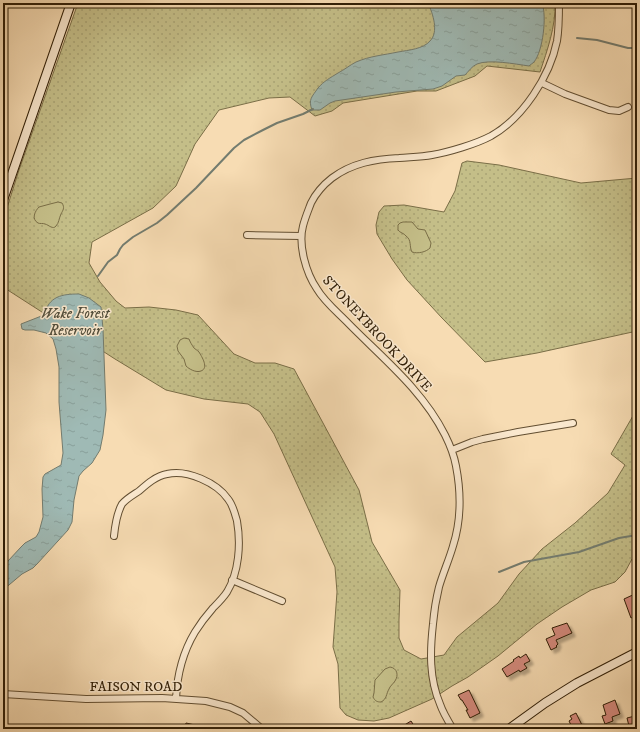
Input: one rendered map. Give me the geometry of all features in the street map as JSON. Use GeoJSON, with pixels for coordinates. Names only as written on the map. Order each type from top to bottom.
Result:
{"type":"FeatureCollection","features":[{"type":"Feature","properties":{"kind":"street"},"geometry":{"type":"LineString","coordinates":[[3,200],[71,3]]}},
{"type":"Feature","properties":{"kind":"street","name":"STONEYBROOK DRIVE"},"geometry":{"type":"LineString","coordinates":[[453,729],[440,706],[437,697],[430,649],[436,599],[441,579],[453,546],[458,523],[459,501],[456,462],[442,429],[430,409],[398,371],[358,333],[318,291],[306,266],[301,236],[304,222],[313,198],[324,184],[348,168],[364,162],[433,155],[451,151],[479,142],[500,130],[528,102],[542,83],[556,44],[559,3]]}},
{"type":"Feature","properties":{"kind":"street"},"geometry":{"type":"LineString","coordinates":[[542,83],[565,94],[609,110],[619,111],[628,107]]}},
{"type":"Feature","properties":{"kind":"street"},"geometry":{"type":"LineString","coordinates":[[247,235],[301,236]]}},
{"type":"Feature","properties":{"kind":"street"},"geometry":{"type":"LineString","coordinates":[[452,450],[483,439],[573,423]]}},
{"type":"Feature","properties":{"kind":"street"},"geometry":{"type":"LineString","coordinates":[[114,536],[122,504],[161,476],[173,473],[192,475],[218,488],[232,505],[237,521],[239,542],[236,566],[232,580],[227,592],[206,617],[191,641],[180,670],[176,699]]}},
{"type":"Feature","properties":{"kind":"street"},"geometry":{"type":"LineString","coordinates":[[232,580],[282,601]]}},
{"type":"Feature","properties":{"kind":"street"},"geometry":{"type":"LineString","coordinates":[[509,729],[545,703],[577,683],[637,652]]}},
{"type":"Feature","properties":{"kind":"street","name":"FAISON ROAD"},"geometry":{"type":"LineString","coordinates":[[3,694],[86,699],[119,698],[206,701],[230,707],[243,713],[262,729]]}},
{"type":"Feature","properties":{"kind":"shaded area"},"geometry":{"type":"Polygon","coordinates":[[[78,3],[555,3],[553,29],[540,72],[487,66],[475,76],[436,91],[417,91],[343,103],[332,111],[315,116],[290,97],[269,98],[219,110],[195,144],[176,186],[153,208],[92,242],[89,263],[100,282],[116,301],[125,308],[149,307],[176,310],[198,315],[234,354],[255,363],[275,363],[294,369],[359,490],[372,542],[400,590],[399,638],[404,650],[421,659],[444,655],[457,637],[498,603],[519,574],[542,549],[575,523],[608,493],[625,465],[611,454],[634,414],[637,414],[637,554],[632,559],[625,572],[615,582],[591,590],[562,607],[537,624],[498,656],[468,677],[432,699],[389,718],[374,721],[358,720],[346,715],[340,708],[338,664],[333,647],[337,592],[335,567],[274,434],[260,412],[248,404],[204,399],[166,390],[3,287],[3,236],[6,211],[78,3]]]}},
{"type":"Feature","properties":{"kind":"shaded area"},"geometry":{"type":"Polygon","coordinates":[[[467,161],[499,165],[581,183],[637,178],[637,331],[537,353],[485,362],[407,280],[377,234],[376,225],[379,212],[384,206],[404,205],[444,212],[455,191],[462,163],[467,161]]]}},
{"type":"Feature","properties":{"kind":"shaded area"},"geometry":{"type":"Polygon","coordinates":[[[58,202],[62,203],[63,209],[55,227],[36,221],[34,215],[39,207],[58,202]]]}},
{"type":"Feature","properties":{"kind":"shaded area"},"geometry":{"type":"Polygon","coordinates":[[[403,222],[412,222],[418,229],[425,230],[431,243],[430,248],[422,252],[412,252],[409,239],[398,230],[398,225],[403,222]]]}},
{"type":"Feature","properties":{"kind":"shaded area"},"geometry":{"type":"Polygon","coordinates":[[[184,338],[189,339],[194,348],[202,357],[205,365],[203,370],[195,371],[186,366],[177,346],[180,340],[184,338]]]}},
{"type":"Feature","properties":{"kind":"shaded area"},"geometry":{"type":"Polygon","coordinates":[[[390,667],[396,670],[396,679],[389,688],[384,699],[381,702],[377,701],[373,697],[375,680],[385,669],[390,667]]]}},
{"type":"Feature","properties":{"kind":"water"},"geometry":{"type":"Polygon","coordinates":[[[428,3],[542,3],[544,24],[542,42],[537,57],[529,66],[495,62],[477,64],[465,75],[456,76],[442,86],[433,89],[396,92],[335,101],[320,110],[312,110],[312,96],[318,88],[327,80],[354,63],[372,57],[416,49],[427,44],[433,37],[435,28],[432,12],[428,3]]]}},
{"type":"Feature","properties":{"kind":"water","name":"Wake Forest Reservoir"},"geometry":{"type":"Polygon","coordinates":[[[79,294],[89,298],[101,307],[106,410],[100,450],[92,463],[79,476],[74,500],[72,522],[68,530],[33,568],[22,574],[3,590],[3,571],[8,561],[25,543],[36,537],[39,532],[43,517],[43,477],[45,474],[61,465],[63,453],[59,402],[59,367],[53,339],[46,333],[22,329],[21,324],[44,315],[49,304],[57,297],[79,294]]]}},
{"type":"Feature","properties":{"kind":"building"},"geometry":{"type":"Polygon","coordinates":[[[637,593],[637,604],[634,606],[637,615],[631,618],[624,599],[637,593]]]}},
{"type":"Feature","properties":{"kind":"building"},"geometry":{"type":"Polygon","coordinates":[[[567,623],[572,633],[556,640],[558,644],[556,646],[557,647],[551,650],[546,639],[555,635],[552,628],[567,623]]]}},
{"type":"Feature","properties":{"kind":"building"},"geometry":{"type":"Polygon","coordinates":[[[526,654],[530,661],[524,664],[527,668],[520,672],[519,670],[507,677],[502,669],[519,656],[520,658],[526,654]]]}},
{"type":"Feature","properties":{"kind":"building"},"geometry":{"type":"Polygon","coordinates":[[[469,690],[480,713],[470,718],[466,710],[468,710],[458,695],[469,690]]]}},
{"type":"Feature","properties":{"kind":"building"},"geometry":{"type":"Polygon","coordinates":[[[615,700],[620,714],[612,717],[613,721],[605,724],[602,716],[606,715],[603,705],[615,700]]]}},
{"type":"Feature","properties":{"kind":"building"},"geometry":{"type":"Polygon","coordinates":[[[576,713],[584,729],[573,729],[569,721],[572,719],[570,716],[576,713]]]}},
{"type":"Feature","properties":{"kind":"building"},"geometry":{"type":"Polygon","coordinates":[[[635,716],[637,724],[629,726],[627,718],[635,716]]]}},
{"type":"Feature","properties":{"kind":"building"},"geometry":{"type":"Polygon","coordinates":[[[411,721],[416,729],[398,729],[411,721]]]}},
{"type":"Feature","properties":{"kind":"building"},"geometry":{"type":"Polygon","coordinates":[[[186,723],[204,727],[204,729],[184,729],[186,723]]]}},
{"type":"Feature","properties":{"kind":"waterway"},"geometry":{"type":"LineString","coordinates":[[577,38],[597,40],[628,48],[637,48]]}},
{"type":"Feature","properties":{"kind":"waterway"},"geometry":{"type":"LineString","coordinates":[[98,276],[108,262],[117,255],[123,245],[167,215],[196,188],[234,148],[244,140],[277,123],[313,109]]}},
{"type":"Feature","properties":{"kind":"waterway"},"geometry":{"type":"LineString","coordinates":[[499,572],[524,562],[579,552],[619,538],[637,535]]}}]}
